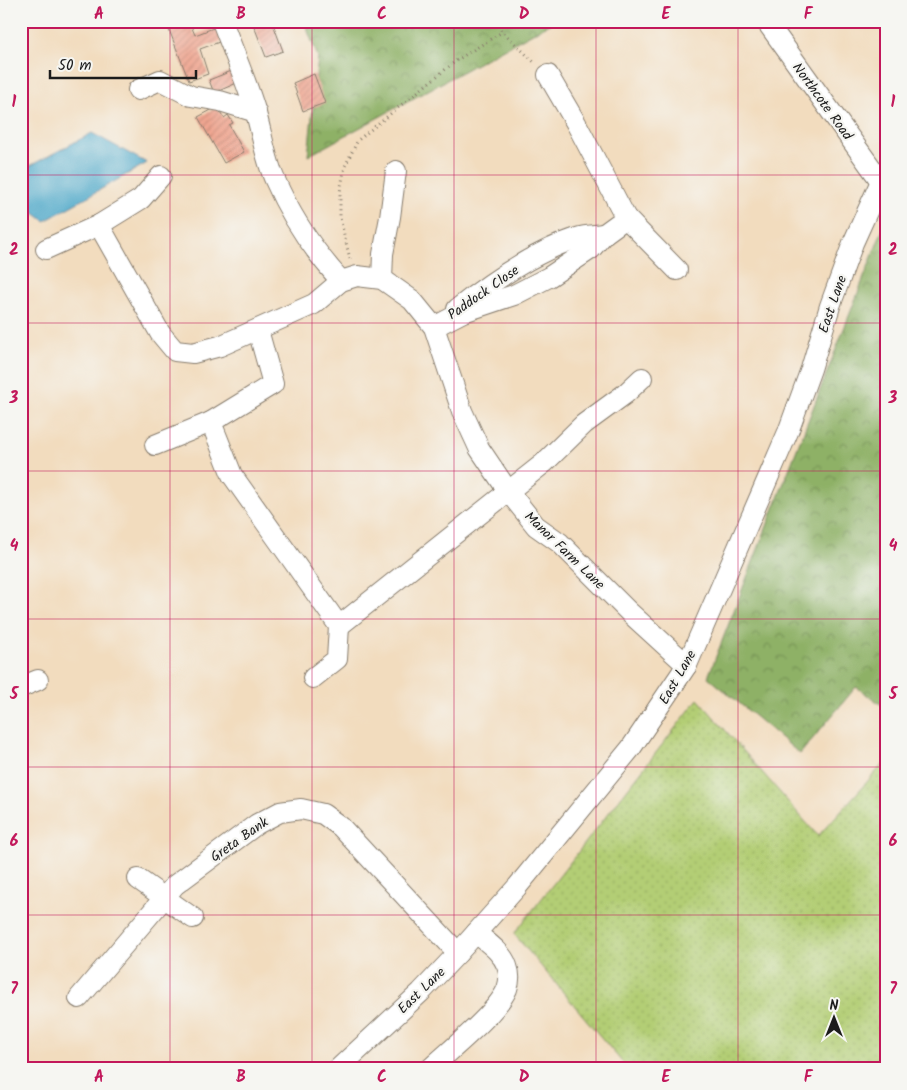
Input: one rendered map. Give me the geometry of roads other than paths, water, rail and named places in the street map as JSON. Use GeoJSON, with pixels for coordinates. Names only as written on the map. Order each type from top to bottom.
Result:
{"type":"FeatureCollection","features":[{"type":"Feature","properties":{"kind":"street"},"geometry":{"type":"LineString","coordinates":[[222,21],[256,112],[264,148],[274,179],[320,258],[349,279]]}},
{"type":"Feature","properties":{"kind":"street","name":"Northcote Road"},"geometry":{"type":"LineString","coordinates":[[766,21],[883,175]]}},
{"type":"Feature","properties":{"kind":"street"},"geometry":{"type":"LineString","coordinates":[[548,75],[576,123],[626,218],[677,270]]}},
{"type":"Feature","properties":{"kind":"street"},"geometry":{"type":"LineString","coordinates":[[138,90],[160,80],[192,96],[220,101],[256,112]]}},
{"type":"Feature","properties":{"kind":"street"},"geometry":{"type":"LineString","coordinates":[[99,225],[160,333],[175,351],[193,353],[220,346],[314,304],[349,279],[382,278],[383,254],[396,171]]}},
{"type":"Feature","properties":{"kind":"street","name":"East Lane"},"geometry":{"type":"LineString","coordinates":[[338,1069],[421,992],[517,887],[630,748],[687,665],[788,432],[853,243],[883,175]]}},
{"type":"Feature","properties":{"kind":"street"},"geometry":{"type":"LineString","coordinates":[[46,249],[99,225],[140,199],[161,176]]}},
{"type":"Feature","properties":{"kind":"street","name":"Paddock Close"},"geometry":{"type":"LineString","coordinates":[[434,327],[463,312],[514,296],[549,277],[591,249],[604,234],[626,218]]}},
{"type":"Feature","properties":{"kind":"street","name":"Manor Farm Lane"},"geometry":{"type":"LineString","coordinates":[[382,278],[412,300],[434,327],[462,411],[479,448],[508,491],[536,526],[560,543],[630,613],[687,665]]}},
{"type":"Feature","properties":{"kind":"street"},"geometry":{"type":"LineString","coordinates":[[155,445],[211,422],[273,384],[258,330]]}},
{"type":"Feature","properties":{"kind":"street"},"geometry":{"type":"LineString","coordinates":[[339,626],[544,463],[584,424],[625,394],[642,378]]}},
{"type":"Feature","properties":{"kind":"street"},"geometry":{"type":"LineString","coordinates":[[211,422],[232,475],[339,626],[337,659],[313,678]]}},
{"type":"Feature","properties":{"kind":"street","name":"Greta Bank"},"geometry":{"type":"LineString","coordinates":[[79,998],[175,885],[257,824],[280,812],[301,809],[323,814],[341,827],[458,953]]}},
{"type":"Feature","properties":{"kind":"street"},"geometry":{"type":"LineString","coordinates":[[138,879],[193,918]]}},
{"type":"Feature","properties":{"kind":"street"},"geometry":{"type":"LineString","coordinates":[[430,1069],[487,1015],[504,996],[507,988],[509,974],[503,958],[476,933]]}},
{"type":"Feature","properties":{"kind":"water"},"geometry":{"type":"Polygon","coordinates":[[[92,133],[147,163],[45,221],[30,210],[22,170],[92,133]]]}}]}
